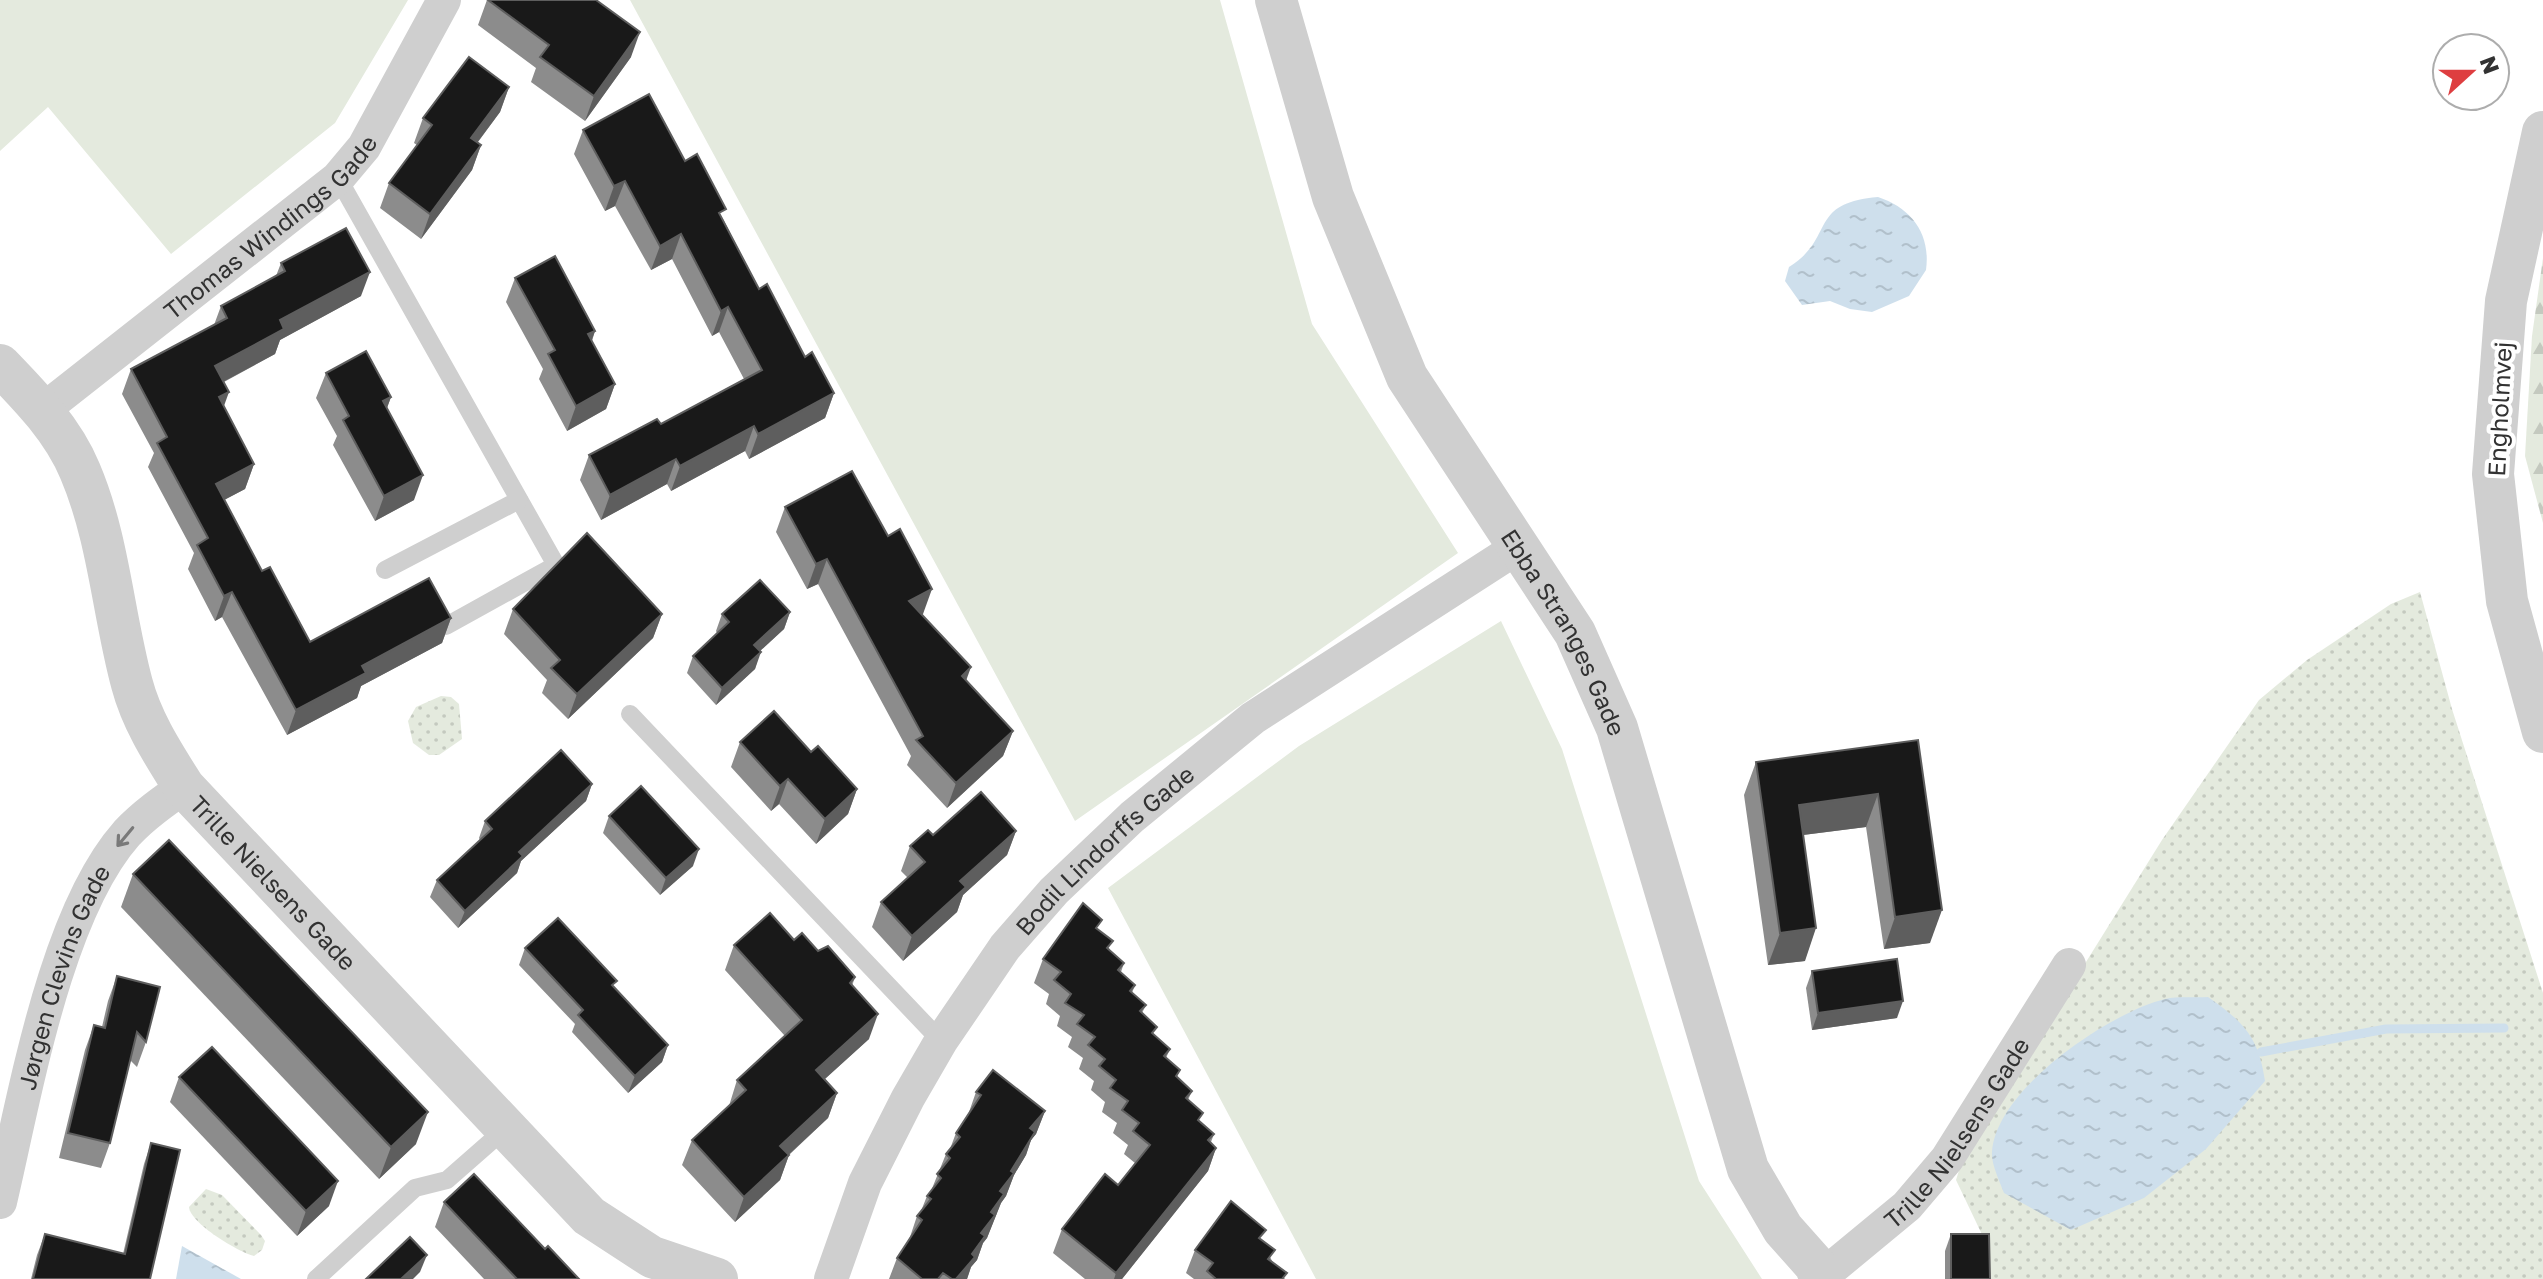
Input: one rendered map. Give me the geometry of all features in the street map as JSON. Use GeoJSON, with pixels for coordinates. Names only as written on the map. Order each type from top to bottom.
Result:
{"type":"FeatureCollection","features":[{"type":"Feature","properties":{"kind":"street","name":"Thomas Windings Gade"},"geometry":{"type":"LineString","coordinates":[[43,410],[338,178],[364,147],[444,0]]}},
{"type":"Feature","properties":{"kind":"street","name":"Ebba Stranges Gade"},"geometry":{"type":"LineString","coordinates":[[1276,0],[1333,197],[1407,377],[1575,633],[1617,728],[1748,1169],[1783,1229],[1804,1251],[1821,1278]]}},
{"type":"Feature","properties":{"kind":"street","name":"Engholmvej"},"geometry":{"type":"LineString","coordinates":[[2543,132],[2506,301],[2493,474],[2507,601],[2543,732]]}},
{"type":"Feature","properties":{"kind":"street","name":"Trille Nielsens Gade"},"geometry":{"type":"LineString","coordinates":[[0,365],[43,410],[80,469],[101,531],[132,687],[154,739],[184,787],[504,1130],[645,1268],[717,1279]]}},
{"type":"Feature","properties":{"kind":"street","name":"Bodil Lindorffs Gade"},"geometry":{"type":"LineString","coordinates":[[831,1279],[865,1183],[941,1041],[1005,947],[1054,891],[1132,817],[1253,718],[1520,546]]}},
{"type":"Feature","properties":{"kind":"street","name":"Jørgen Clevins Gade"},"geometry":{"type":"LineString","coordinates":[[0,1202],[38,1041],[82,904],[106,861],[144,817],[184,787]]}},
{"type":"Feature","properties":{"kind":"street","name":"Trille Nielsens Gade"},"geometry":{"type":"LineString","coordinates":[[1821,1278],[1907,1206],[1947,1159],[2069,965]]}},
{"type":"Feature","properties":{"kind":"lane"},"geometry":{"type":"LineString","coordinates":[[338,178],[556,565],[446,626]]}},
{"type":"Feature","properties":{"kind":"lane"},"geometry":{"type":"LineString","coordinates":[[385,570],[519,500]]}},
{"type":"Feature","properties":{"kind":"lane"},"geometry":{"type":"LineString","coordinates":[[630,714],[941,1041]]}},
{"type":"Feature","properties":{"kind":"lane"},"geometry":{"type":"LineString","coordinates":[[316,1279],[415,1188],[447,1180],[504,1130]]}},
{"type":"Feature","properties":{"kind":"green space"},"geometry":{"type":"Polygon","coordinates":[[[0,0],[408,0],[335,123],[171,254],[48,107],[0,151],[0,0]]]}},
{"type":"Feature","properties":{"kind":"green space"},"geometry":{"type":"Polygon","coordinates":[[[630,0],[1220,0],[1312,324],[1458,553],[1075,821],[630,0]]]}},
{"type":"Feature","properties":{"kind":"green space"},"geometry":{"type":"Polygon","coordinates":[[[2543,258],[2543,523],[2525,456],[2532,336],[2543,258]]]}},
{"type":"Feature","properties":{"kind":"green space"},"geometry":{"type":"Polygon","coordinates":[[[2420,592],[2452,709],[2543,993],[2543,1279],[1986,1279],[1987,1245],[1956,1180],[1962,1161],[2162,840],[2259,700],[2307,660],[2391,604],[2420,592]]]}},
{"type":"Feature","properties":{"kind":"green space"},"geometry":{"type":"Polygon","coordinates":[[[1501,621],[1562,749],[1699,1181],[1762,1279],[1316,1279],[1108,888],[1299,746],[1501,621]]]}},
{"type":"Feature","properties":{"kind":"green space"},"geometry":{"type":"Polygon","coordinates":[[[441,696],[451,697],[459,704],[462,739],[439,755],[429,755],[413,743],[408,721],[416,707],[441,696]]]}},
{"type":"Feature","properties":{"kind":"green space"},"geometry":{"type":"Polygon","coordinates":[[[206,1189],[222,1195],[261,1235],[265,1241],[262,1250],[254,1256],[247,1253],[197,1221],[189,1207],[206,1189]]]}},
{"type":"Feature","properties":{"kind":"water"},"geometry":{"type":"Polygon","coordinates":[[[1878,197],[1909,215],[1922,234],[1927,257],[1926,270],[1909,296],[1872,312],[1850,309],[1830,301],[1802,305],[1785,281],[1789,267],[1813,245],[1824,223],[1841,206],[1878,197]]]}},
{"type":"Feature","properties":{"kind":"water"},"geometry":{"type":"Polygon","coordinates":[[[2208,997],[2248,1032],[2259,1053],[2265,1081],[2206,1149],[2144,1198],[2071,1230],[2004,1193],[1992,1157],[1998,1128],[2013,1103],[2034,1080],[2087,1037],[2142,1007],[2170,998],[2208,997]]]}},
{"type":"Feature","properties":{"kind":"water"},"geometry":{"type":"Polygon","coordinates":[[[182,1246],[241,1279],[176,1279],[182,1246]]]}},
{"type":"Feature","properties":{"kind":"building"},"geometry":{"type":"Polygon","coordinates":[[[488,0],[596,0],[640,32],[594,96],[540,57],[549,45],[488,0]]]}},
{"type":"Feature","properties":{"kind":"building"},"geometry":{"type":"Polygon","coordinates":[[[469,57],[509,87],[471,138],[481,145],[430,214],[389,183],[432,125],[423,118],[469,57]]]}},
{"type":"Feature","properties":{"kind":"building"},"geometry":{"type":"Polygon","coordinates":[[[649,94],[685,161],[697,154],[726,209],[719,213],[759,289],[767,284],[805,357],[812,352],[834,393],[758,434],[754,426],[680,466],[676,459],[610,495],[589,455],[657,419],[661,424],[762,370],[728,307],[721,311],[681,234],[660,246],[625,181],[614,186],[583,130],[649,94]]]}},
{"type":"Feature","properties":{"kind":"building"},"geometry":{"type":"Polygon","coordinates":[[[346,228],[370,272],[280,320],[284,329],[215,366],[229,392],[219,397],[254,464],[216,484],[262,571],[270,567],[310,642],[429,578],[451,618],[362,666],[366,673],[296,710],[232,592],[224,596],[197,545],[208,538],[157,443],[167,437],[131,369],[227,318],[221,306],[285,271],[281,263],[346,228]]]}},
{"type":"Feature","properties":{"kind":"building"},"geometry":{"type":"Polygon","coordinates":[[[555,256],[595,331],[588,334],[615,384],[576,406],[548,354],[555,350],[515,278],[555,256]]]}},
{"type":"Feature","properties":{"kind":"building"},"geometry":{"type":"Polygon","coordinates":[[[366,351],[391,397],[383,401],[423,475],[384,496],[343,420],[349,416],[326,373],[366,351]]]}},
{"type":"Feature","properties":{"kind":"building"},"geometry":{"type":"Polygon","coordinates":[[[852,471],[888,536],[900,529],[932,589],[909,601],[971,667],[962,676],[1013,731],[956,783],[916,740],[923,736],[827,559],[816,564],[785,507],[852,471]]]}},
{"type":"Feature","properties":{"kind":"building"},"geometry":{"type":"Polygon","coordinates":[[[587,533],[662,614],[577,694],[551,668],[560,660],[513,609],[587,533]]]}},
{"type":"Feature","properties":{"kind":"building"},"geometry":{"type":"Polygon","coordinates":[[[760,580],[790,612],[754,645],[761,652],[722,688],[693,656],[729,622],[722,614],[760,580]]]}},
{"type":"Feature","properties":{"kind":"building"},"geometry":{"type":"Polygon","coordinates":[[[774,711],[811,752],[818,746],[857,789],[825,819],[788,779],[780,786],[740,742],[774,711]]]}},
{"type":"Feature","properties":{"kind":"building"},"geometry":{"type":"Polygon","coordinates":[[[1918,740],[1942,910],[1895,917],[1878,794],[1799,805],[1816,928],[1780,933],[1756,762],[1918,740]]]}},
{"type":"Feature","properties":{"kind":"building"},"geometry":{"type":"Polygon","coordinates":[[[561,750],[592,784],[519,852],[523,856],[465,911],[437,880],[492,829],[485,821],[561,750]]]}},
{"type":"Feature","properties":{"kind":"building"},"geometry":{"type":"Polygon","coordinates":[[[641,786],[699,849],[666,878],[609,816],[641,786]]]}},
{"type":"Feature","properties":{"kind":"building"},"geometry":{"type":"Polygon","coordinates":[[[981,792],[1016,831],[960,881],[966,887],[912,936],[881,902],[925,862],[910,846],[928,830],[933,835],[981,792]]]}},
{"type":"Feature","properties":{"kind":"building"},"geometry":{"type":"Polygon","coordinates":[[[169,840],[428,1112],[391,1147],[133,874],[169,840]]]}},
{"type":"Feature","properties":{"kind":"building"},"geometry":{"type":"Polygon","coordinates":[[[1083,903],[1102,920],[1096,928],[1113,941],[1107,948],[1124,963],[1118,970],[1135,985],[1130,991],[1146,1005],[1140,1011],[1157,1027],[1152,1033],[1170,1049],[1164,1056],[1180,1070],[1176,1076],[1192,1091],[1186,1098],[1203,1113],[1198,1120],[1214,1134],[1208,1140],[1216,1148],[1116,1273],[1062,1229],[1105,1174],[1118,1185],[1150,1145],[1133,1131],[1139,1123],[1122,1110],[1128,1101],[1110,1088],[1116,1080],[1099,1066],[1105,1059],[1088,1045],[1095,1037],[1077,1024],[1084,1015],[1065,1003],[1071,994],[1054,980],[1061,972],[1043,959],[1083,903]]]}},
{"type":"Feature","properties":{"kind":"building"},"geometry":{"type":"Polygon","coordinates":[[[770,913],[794,940],[802,933],[818,951],[828,946],[855,977],[850,983],[878,1014],[816,1070],[837,1093],[780,1146],[789,1155],[744,1197],[692,1140],[746,1090],[737,1080],[802,1020],[734,945],[770,913]]]}},
{"type":"Feature","properties":{"kind":"building"},"geometry":{"type":"Polygon","coordinates":[[[558,918],[617,981],[612,985],[668,1045],[635,1076],[578,1015],[583,1010],[525,948],[558,918]]]}},
{"type":"Feature","properties":{"kind":"building"},"geometry":{"type":"Polygon","coordinates":[[[1897,959],[1903,1001],[1818,1013],[1812,971],[1897,959]]]}},
{"type":"Feature","properties":{"kind":"building"},"geometry":{"type":"Polygon","coordinates":[[[117,976],[160,987],[146,1042],[137,1032],[110,1143],[68,1133],[94,1025],[105,1028],[117,976]]]}},
{"type":"Feature","properties":{"kind":"building"},"geometry":{"type":"Polygon","coordinates":[[[212,1047],[338,1181],[306,1211],[179,1077],[212,1047]]]}},
{"type":"Feature","properties":{"kind":"building"},"geometry":{"type":"Polygon","coordinates":[[[993,1070],[1045,1111],[1030,1128],[1035,1132],[1011,1171],[1014,1173],[1000,1191],[1004,1194],[991,1212],[995,1215],[981,1233],[985,1236],[972,1254],[975,1257],[956,1279],[943,1273],[938,1279],[922,1279],[897,1258],[922,1220],[917,1216],[931,1199],[927,1196],[941,1178],[937,1174],[950,1158],[946,1154],[960,1137],[956,1133],[981,1095],[976,1092],[993,1070]]]}},
{"type":"Feature","properties":{"kind":"building"},"geometry":{"type":"Polygon","coordinates":[[[151,1143],[180,1150],[150,1279],[33,1279],[45,1234],[125,1254],[151,1143]]]}},
{"type":"Feature","properties":{"kind":"building"},"geometry":{"type":"Polygon","coordinates":[[[474,1174],[545,1249],[548,1246],[579,1279],[517,1279],[444,1202],[474,1174]]]}},
{"type":"Feature","properties":{"kind":"building"},"geometry":{"type":"Polygon","coordinates":[[[1231,1201],[1266,1230],[1259,1238],[1275,1250],[1268,1259],[1287,1273],[1282,1279],[1216,1279],[1207,1271],[1213,1263],[1195,1250],[1231,1201]]]}},
{"type":"Feature","properties":{"kind":"building"},"geometry":{"type":"Polygon","coordinates":[[[1951,1234],[1989,1234],[1990,1279],[1951,1279],[1951,1234]]]}},
{"type":"Feature","properties":{"kind":"building"},"geometry":{"type":"Polygon","coordinates":[[[410,1237],[427,1255],[401,1279],[366,1279],[410,1237]]]}},
{"type":"Feature","properties":{"kind":"waterway"},"geometry":{"type":"LineString","coordinates":[[2261,1052],[2386,1029],[2504,1028]]}}]}
